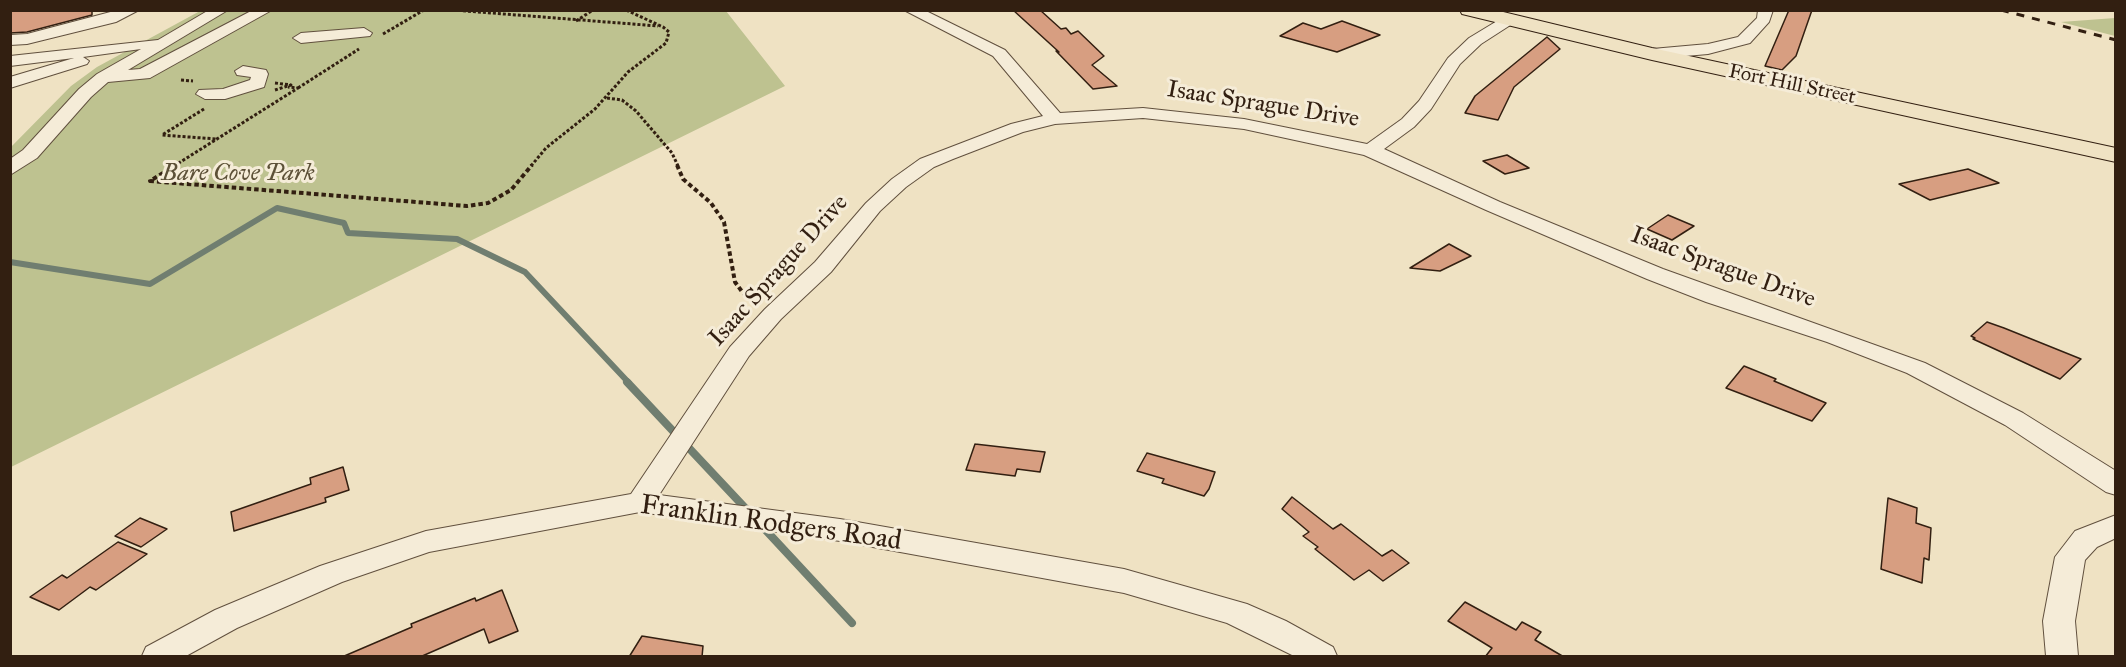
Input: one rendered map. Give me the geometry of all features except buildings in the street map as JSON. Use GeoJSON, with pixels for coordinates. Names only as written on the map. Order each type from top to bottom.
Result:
{"type":"FeatureCollection","features":[{"type":"Feature","properties":{"kind":"main road","name":"Fort Hill Street"},"geometry":{"type":"LineString","coordinates":[[1469,10],[1507,21],[1652,54],[2115,155]]}},
{"type":"Feature","properties":{"kind":"street"},"geometry":{"type":"LineString","coordinates":[[10,40],[27,39],[111,20],[132,10]]}},
{"type":"Feature","properties":{"kind":"street"},"geometry":{"type":"LineString","coordinates":[[10,169],[30,154],[85,93],[103,78],[221,10]]}},
{"type":"Feature","properties":{"kind":"street"},"geometry":{"type":"LineString","coordinates":[[103,78],[144,74],[265,10]]}},
{"type":"Feature","properties":{"kind":"street"},"geometry":{"type":"LineString","coordinates":[[911,10],[999,53],[1055,119]]}},
{"type":"Feature","properties":{"kind":"street"},"geometry":{"type":"LineString","coordinates":[[1652,54],[1723,46],[1744,40],[1764,20],[1766,10]]}},
{"type":"Feature","properties":{"kind":"street"},"geometry":{"type":"LineString","coordinates":[[1370,150],[1408,123],[1425,105],[1454,61],[1475,41],[1507,21]]}},
{"type":"Feature","properties":{"kind":"street"},"geometry":{"type":"LineString","coordinates":[[301,38],[364,33]]}},
{"type":"Feature","properties":{"kind":"street"},"geometry":{"type":"LineString","coordinates":[[10,62],[164,41]]}},
{"type":"Feature","properties":{"kind":"street"},"geometry":{"type":"LineString","coordinates":[[1723,46],[1723,59],[1728,71]]}},
{"type":"Feature","properties":{"kind":"street"},"geometry":{"type":"LineString","coordinates":[[10,83],[55,71],[113,47]]}},
{"type":"Feature","properties":{"kind":"street"},"geometry":{"type":"LineString","coordinates":[[205,94],[230,93],[258,83],[260,74],[243,72]]}},
{"type":"Feature","properties":{"kind":"street","name":"Isaac Sprague Drive"},"geometry":{"type":"LineString","coordinates":[[640,502],[724,372],[779,308],[823,267],[886,194],[913,173],[946,154],[1017,128],[1055,119],[1143,113],[1193,117],[1292,132],[1370,150],[1493,206],[1665,278],[1714,297],[1836,337],[1916,368],[2014,420],[2115,485]]}},
{"type":"Feature","properties":{"kind":"street","name":"Franklin Rodgers Road"},"geometry":{"type":"LineString","coordinates":[[158,657],[226,619],[331,574],[426,542],[640,502],[777,520],[1114,578],[1236,613],[1275,630],[1321,657]]}},
{"type":"Feature","properties":{"kind":"street"},"geometry":{"type":"LineString","coordinates":[[2062,657],[2059,621],[2070,556],[2086,539],[2115,525]]}},
{"type":"Feature","properties":{"kind":"path"},"geometry":{"type":"LineString","coordinates":[[453,10],[661,26]]}},
{"type":"Feature","properties":{"kind":"path"},"geometry":{"type":"LineString","coordinates":[[575,21],[593,10]]}},
{"type":"Feature","properties":{"kind":"path"},"geometry":{"type":"LineString","coordinates":[[288,87],[298,88],[150,181],[474,206],[488,203],[511,190],[546,148],[606,98],[628,72],[666,43],[669,32],[626,10]]}},
{"type":"Feature","properties":{"kind":"path"},"geometry":{"type":"LineString","coordinates":[[218,139],[162,135],[230,93]]}},
{"type":"Feature","properties":{"kind":"path"},"geometry":{"type":"LineString","coordinates":[[606,98],[622,100],[636,111],[672,153],[683,179],[711,203],[724,222],[735,282],[743,293],[756,301],[779,308]]}},
{"type":"Feature","properties":{"kind":"green space","name":"Bare Cove Park"},"geometry":{"type":"Polygon","coordinates":[[[200,11],[726,11],[785,86],[11,467],[11,147],[71,86],[97,67],[200,11]]]}},
{"type":"Feature","properties":{"kind":"green space"},"geometry":{"type":"Polygon","coordinates":[[[2115,18],[2115,36],[2061,22],[2115,18]]]}},
{"type":"Feature","properties":{"kind":"waterway"},"geometry":{"type":"LineString","coordinates":[[10,262],[150,284],[277,208],[344,223],[348,233],[457,239],[525,272],[629,383]]}},
{"type":"Feature","properties":{"kind":"waterway"},"geometry":{"type":"LineString","coordinates":[[627,382],[748,511]]}},
{"type":"Feature","properties":{"kind":"waterway"},"geometry":{"type":"LineString","coordinates":[[760,524],[852,623]]}},
{"type":"Feature","properties":{"kind":"railway"},"geometry":{"type":"LineString","coordinates":[[2001,10],[2116,40]]}}]}
